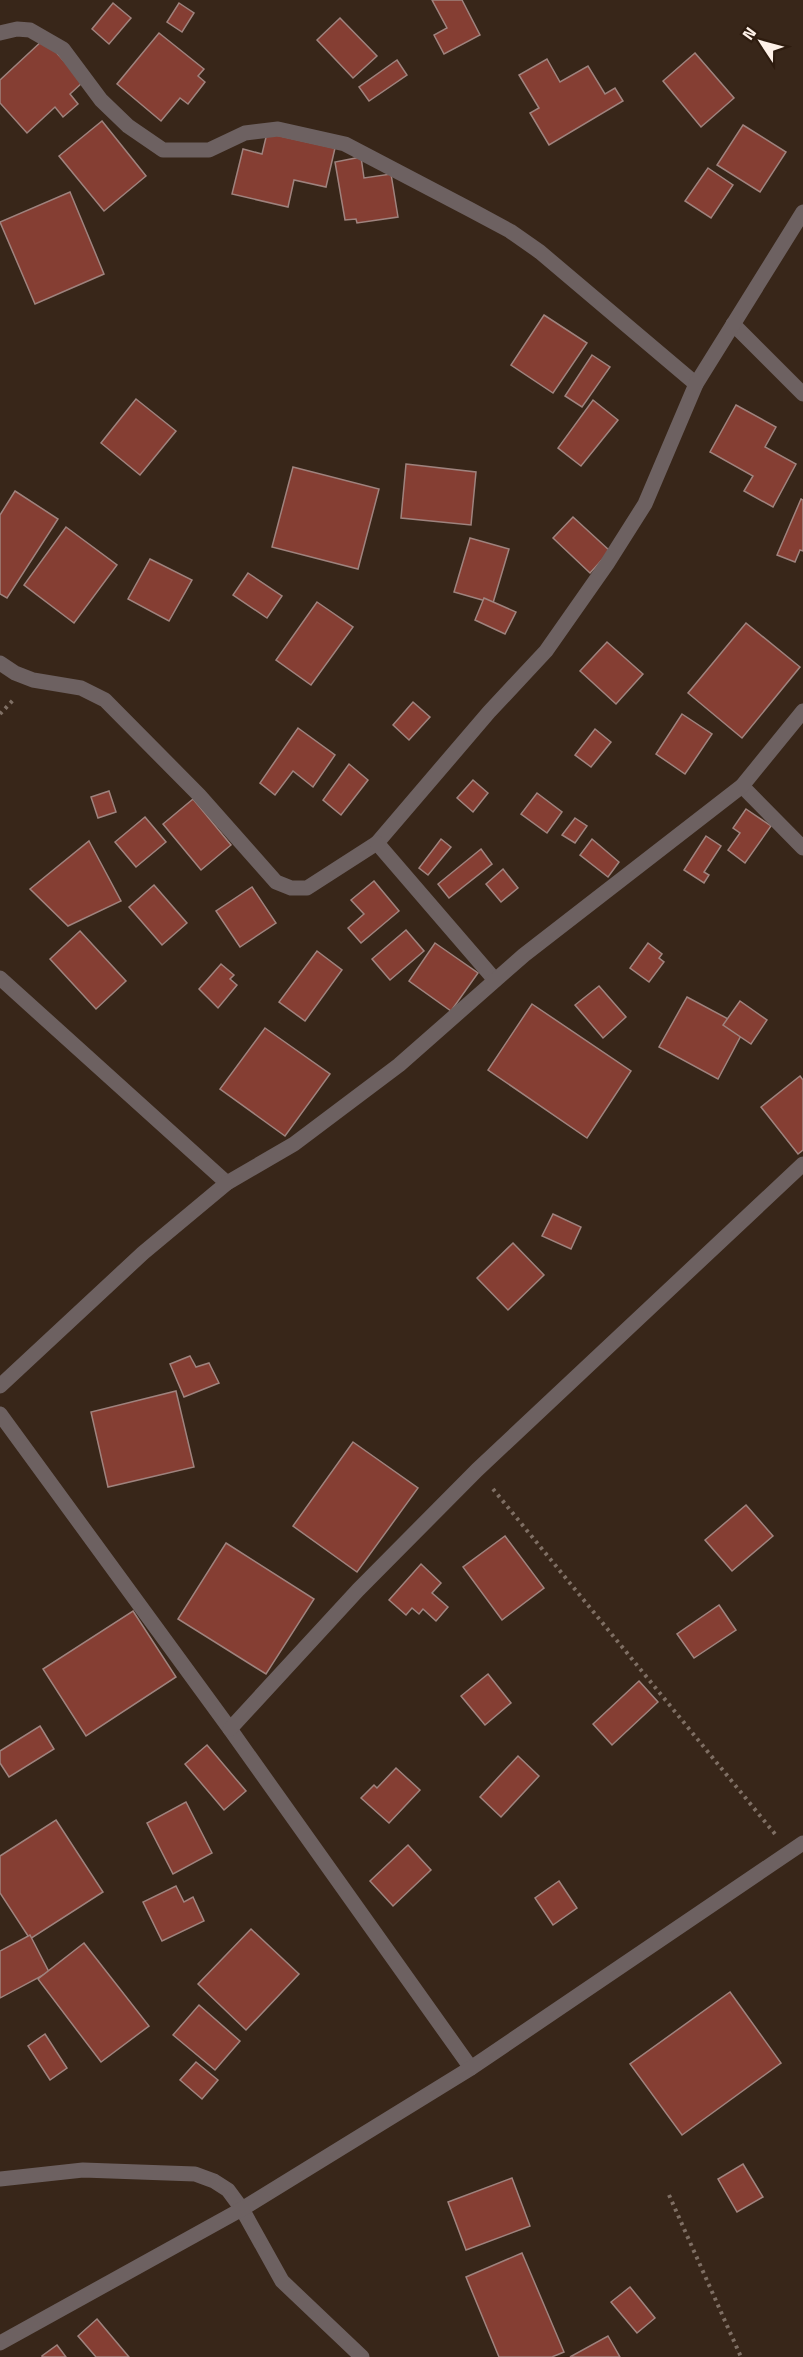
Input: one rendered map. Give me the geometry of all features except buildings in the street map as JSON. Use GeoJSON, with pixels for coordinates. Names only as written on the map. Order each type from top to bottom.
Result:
{"type":"FeatureCollection","features":[{"type":"Feature","properties":{"kind":"street"},"geometry":{"type":"LineString","coordinates":[[0,33],[17,29],[30,30],[63,49],[101,100],[128,126],[163,150],[209,150],[246,133],[278,129],[345,144],[447,196],[517,236],[540,252],[696,384]]}},
{"type":"Feature","properties":{"kind":"street"},"geometry":{"type":"LineString","coordinates":[[0,663],[33,680],[81,688],[105,700],[199,795],[276,882],[291,888],[307,888],[377,843],[489,712],[546,651],[607,564],[645,504],[696,384],[803,212]]}},
{"type":"Feature","properties":{"kind":"street"},"geometry":{"type":"LineString","coordinates":[[733,324],[803,394]]}},
{"type":"Feature","properties":{"kind":"street"},"geometry":{"type":"LineString","coordinates":[[0,1386],[143,1253],[227,1183],[294,1144],[389,1072],[495,980],[656,850],[742,786],[803,711]]}},
{"type":"Feature","properties":{"kind":"street"},"geometry":{"type":"LineString","coordinates":[[742,786],[803,848]]}},
{"type":"Feature","properties":{"kind":"street"},"geometry":{"type":"LineString","coordinates":[[377,843],[495,980]]}},
{"type":"Feature","properties":{"kind":"street"},"geometry":{"type":"LineString","coordinates":[[0,978],[227,1183]]}},
{"type":"Feature","properties":{"kind":"street"},"geometry":{"type":"LineString","coordinates":[[230,1729],[358,1590],[477,1470],[803,1164]]}},
{"type":"Feature","properties":{"kind":"street"},"geometry":{"type":"LineString","coordinates":[[0,1414],[230,1729],[471,2068]]}},
{"type":"Feature","properties":{"kind":"street"},"geometry":{"type":"LineString","coordinates":[[0,2343],[242,2209],[471,2068],[803,1843]]}},
{"type":"Feature","properties":{"kind":"street"},"geometry":{"type":"LineString","coordinates":[[0,2179],[83,2170],[195,2174],[214,2181],[228,2190],[242,2209],[282,2281],[362,2357]]}},
{"type":"Feature","properties":{"kind":"path"},"geometry":{"type":"LineString","coordinates":[[477,1470],[789,1852]]}},
{"type":"Feature","properties":{"kind":"path"},"geometry":{"type":"LineString","coordinates":[[669,2195],[741,2357]]}}]}
